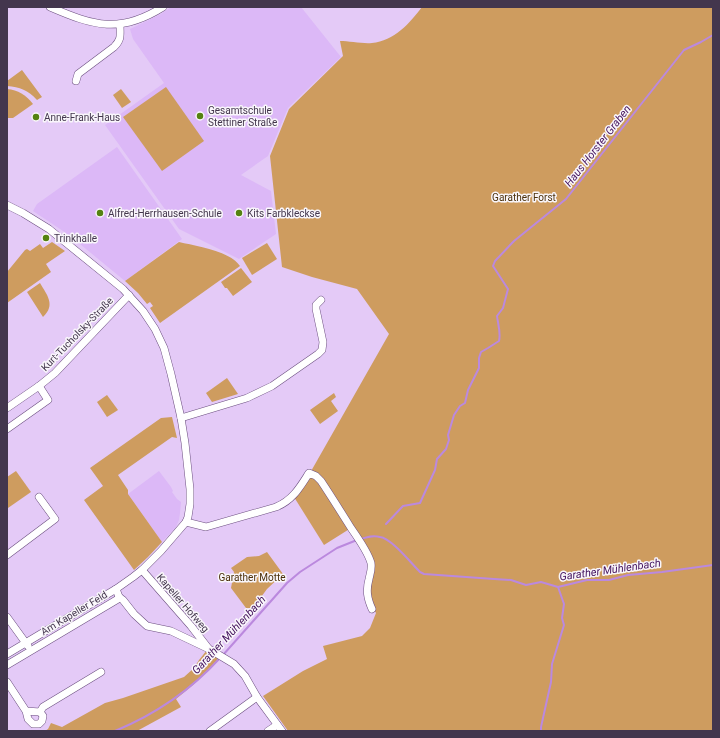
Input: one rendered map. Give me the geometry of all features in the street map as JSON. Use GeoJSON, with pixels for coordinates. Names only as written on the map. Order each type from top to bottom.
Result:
{"type":"FeatureCollection","features":[{"type":"Feature","properties":{"kind":"street"},"geometry":{"type":"LineString","coordinates":[[50,7],[80,19],[104,24],[132,22],[163,7]]}},
{"type":"Feature","properties":{"kind":"street"},"geometry":{"type":"LineString","coordinates":[[76,81],[78,74],[118,43],[120,39],[120,24]]}},
{"type":"Feature","properties":{"kind":"street"},"geometry":{"type":"LineString","coordinates":[[8,208],[23,213],[49,230],[123,289],[152,323],[164,348],[181,418],[190,489],[190,504],[186,522],[206,527],[276,507],[292,497],[309,473],[316,476],[321,481],[354,532],[368,557],[371,570],[367,595],[372,608]]}},
{"type":"Feature","properties":{"kind":"street","name":"Kurt-Tucholsky-Straße"},"geometry":{"type":"LineString","coordinates":[[7,408],[55,373],[128,295]]}},
{"type":"Feature","properties":{"kind":"street"},"geometry":{"type":"LineString","coordinates":[[181,418],[247,398],[272,386],[318,354],[322,350],[323,342],[316,305],[321,300]]}},
{"type":"Feature","properties":{"kind":"street"},"geometry":{"type":"LineString","coordinates":[[7,429],[48,400],[39,386]]}},
{"type":"Feature","properties":{"kind":"street"},"geometry":{"type":"LineString","coordinates":[[7,555],[55,519],[38,497]]}},
{"type":"Feature","properties":{"kind":"street","name":"Am Kapeller Feld"},"geometry":{"type":"LineString","coordinates":[[7,654],[116,589],[142,570],[186,522]]}},
{"type":"Feature","properties":{"kind":"street","name":"Kapeller Hofweg"},"geometry":{"type":"LineString","coordinates":[[142,570],[209,649]]}},
{"type":"Feature","properties":{"kind":"street","name":"Am Kapeller Feld"},"geometry":{"type":"LineString","coordinates":[[7,665],[118,599],[119,595],[116,589]]}},
{"type":"Feature","properties":{"kind":"street","name":"Kapeller Hofweg"},"geometry":{"type":"LineString","coordinates":[[119,597],[147,626],[170,631],[209,649],[234,664],[246,676],[257,697],[282,731]]}},
{"type":"Feature","properties":{"kind":"street"},"geometry":{"type":"LineString","coordinates":[[7,617],[31,650]]}},
{"type":"Feature","properties":{"kind":"street"},"geometry":{"type":"LineString","coordinates":[[40,712],[43,707],[101,672]]}},
{"type":"Feature","properties":{"kind":"street"},"geometry":{"type":"LineString","coordinates":[[7,682],[26,711],[28,719],[33,724],[39,724],[42,721],[43,716],[40,712]]}},
{"type":"Feature","properties":{"kind":"street"},"geometry":{"type":"LineString","coordinates":[[210,731],[257,697]]}},
{"type":"Feature","properties":{"kind":"street"},"geometry":{"type":"LineString","coordinates":[[26,711],[40,712]]}},
{"type":"Feature","properties":{"kind":"street"},"geometry":{"type":"LineString","coordinates":[[268,731],[277,724]]}},
{"type":"Feature","properties":{"kind":"shaded area","name":"Gesamtschule Stettiner Straße"},"geometry":{"type":"Polygon","coordinates":[[[171,7],[301,7],[341,57],[288,108],[268,156],[241,175],[271,191],[276,234],[239,259],[179,229],[105,125],[164,83],[133,39],[130,29],[161,14],[171,7]]]}},
{"type":"Feature","properties":{"kind":"shaded area","name":"Alfred-Herrhausen-Schule"},"geometry":{"type":"Polygon","coordinates":[[[117,147],[182,239],[125,281],[69,235],[33,211],[37,204],[117,147]]]}},
{"type":"Feature","properties":{"kind":"shaded area"},"geometry":{"type":"Polygon","coordinates":[[[159,471],[171,487],[172,492],[181,502],[179,520],[176,527],[162,542],[128,494],[159,471]]]}},
{"type":"Feature","properties":{"kind":"green space","name":"Garather Forst"},"geometry":{"type":"Polygon","coordinates":[[[422,7],[713,7],[713,731],[288,731],[263,696],[303,671],[327,659],[323,646],[362,636],[370,628],[376,613],[368,596],[372,569],[351,528],[324,545],[294,497],[310,473],[389,334],[357,289],[282,267],[270,156],[289,109],[343,56],[340,41],[368,43],[380,42],[394,35],[407,25],[422,7]]]}},
{"type":"Feature","properties":{"kind":"green space"},"geometry":{"type":"Polygon","coordinates":[[[22,70],[42,97],[37,100],[24,90],[7,86],[7,81],[22,70]]]}},
{"type":"Feature","properties":{"kind":"green space"},"geometry":{"type":"Polygon","coordinates":[[[166,87],[204,141],[162,171],[123,117],[166,87]]]}},
{"type":"Feature","properties":{"kind":"green space"},"geometry":{"type":"Polygon","coordinates":[[[7,89],[15,90],[22,94],[33,104],[13,118],[8,118],[7,89]]]}},
{"type":"Feature","properties":{"kind":"green space"},"geometry":{"type":"Polygon","coordinates":[[[121,89],[131,102],[122,108],[113,95],[121,89]]]}},
{"type":"Feature","properties":{"kind":"green space"},"geometry":{"type":"Polygon","coordinates":[[[52,242],[65,251],[46,264],[51,272],[7,303],[7,272],[25,250],[27,249],[30,251],[40,244],[43,248],[52,242]]]}},
{"type":"Feature","properties":{"kind":"green space"},"geometry":{"type":"Polygon","coordinates":[[[179,242],[203,247],[229,256],[240,266],[160,323],[150,308],[153,306],[150,302],[147,304],[125,281],[179,242]]]}},
{"type":"Feature","properties":{"kind":"green space"},"geometry":{"type":"Polygon","coordinates":[[[267,243],[277,259],[252,275],[242,258],[267,243]]]}},
{"type":"Feature","properties":{"kind":"green space"},"geometry":{"type":"Polygon","coordinates":[[[241,268],[252,282],[233,296],[221,282],[241,268]]]}},
{"type":"Feature","properties":{"kind":"green space"},"geometry":{"type":"Polygon","coordinates":[[[40,283],[50,304],[47,313],[43,317],[27,292],[40,283]]]}},
{"type":"Feature","properties":{"kind":"green space"},"geometry":{"type":"Polygon","coordinates":[[[227,378],[238,394],[212,402],[206,393],[227,378]]]}},
{"type":"Feature","properties":{"kind":"green space"},"geometry":{"type":"Polygon","coordinates":[[[334,393],[336,397],[331,401],[338,411],[320,424],[310,410],[334,393]]]}},
{"type":"Feature","properties":{"kind":"green space"},"geometry":{"type":"Polygon","coordinates":[[[107,395],[118,410],[107,417],[97,402],[107,395]]]}},
{"type":"Feature","properties":{"kind":"green space"},"geometry":{"type":"Polygon","coordinates":[[[172,417],[177,438],[172,437],[118,475],[128,490],[128,494],[162,542],[134,570],[84,500],[103,486],[90,468],[161,418],[172,417]]]}},
{"type":"Feature","properties":{"kind":"green space"},"geometry":{"type":"Polygon","coordinates":[[[16,471],[31,492],[8,508],[7,477],[16,471]]]}},
{"type":"Feature","properties":{"kind":"green space","name":"Garather Motte"},"geometry":{"type":"Polygon","coordinates":[[[267,552],[283,574],[267,589],[256,604],[251,608],[246,608],[231,588],[234,572],[231,568],[247,557],[259,556],[267,552]]]}},
{"type":"Feature","properties":{"kind":"green space"},"geometry":{"type":"Polygon","coordinates":[[[207,650],[221,658],[176,699],[181,707],[137,731],[45,731],[51,723],[62,727],[105,703],[184,677],[194,668],[207,650]]]}},
{"type":"Feature","properties":{"kind":"waterway","name":"Haus Horster Graben"},"geometry":{"type":"LineString","coordinates":[[386,524],[403,506],[420,503],[435,470],[437,459],[446,449],[449,440],[448,435],[454,415],[460,406],[465,403],[468,390],[479,368],[479,358],[481,352],[499,341],[500,332],[497,316],[503,308],[508,289],[493,266],[495,261],[514,241],[566,199],[684,50],[713,35]]}},
{"type":"Feature","properties":{"kind":"waterway","name":"Garather Mühlenbach"},"geometry":{"type":"LineString","coordinates":[[361,539],[372,536],[385,538],[395,546],[420,572],[424,574],[511,580],[526,585],[541,582],[558,587],[587,580],[609,580],[628,575],[713,565]]}},
{"type":"Feature","properties":{"kind":"waterway","name":"Garather Mühlenbach"},"geometry":{"type":"LineString","coordinates":[[223,655],[287,583],[300,572],[337,548],[357,540]]}},
{"type":"Feature","properties":{"kind":"waterway"},"geometry":{"type":"LineString","coordinates":[[541,731],[551,682],[552,664],[564,625],[562,618],[564,604],[558,587]]}},
{"type":"Feature","properties":{"kind":"waterway","name":"Garather Mühlenbach"},"geometry":{"type":"LineString","coordinates":[[115,731],[144,717],[172,700],[197,681],[220,658]]}},
{"type":"Feature","properties":{"kind":"place","name":"Gesamtschule Stettiner Straße"},"geometry":{"type":"Point","coordinates":[200,116]}},
{"type":"Feature","properties":{"kind":"place","name":"Anne-Frank-Haus"},"geometry":{"type":"Point","coordinates":[36,117]}},
{"type":"Feature","properties":{"kind":"place","name":"Alfred-Herrhausen-Schule"},"geometry":{"type":"Point","coordinates":[100,213]}},
{"type":"Feature","properties":{"kind":"place","name":"Kits Farbkleckse"},"geometry":{"type":"Point","coordinates":[239,213]}},
{"type":"Feature","properties":{"kind":"place","name":"Trinkhalle"},"geometry":{"type":"Point","coordinates":[46,238]}}]}
